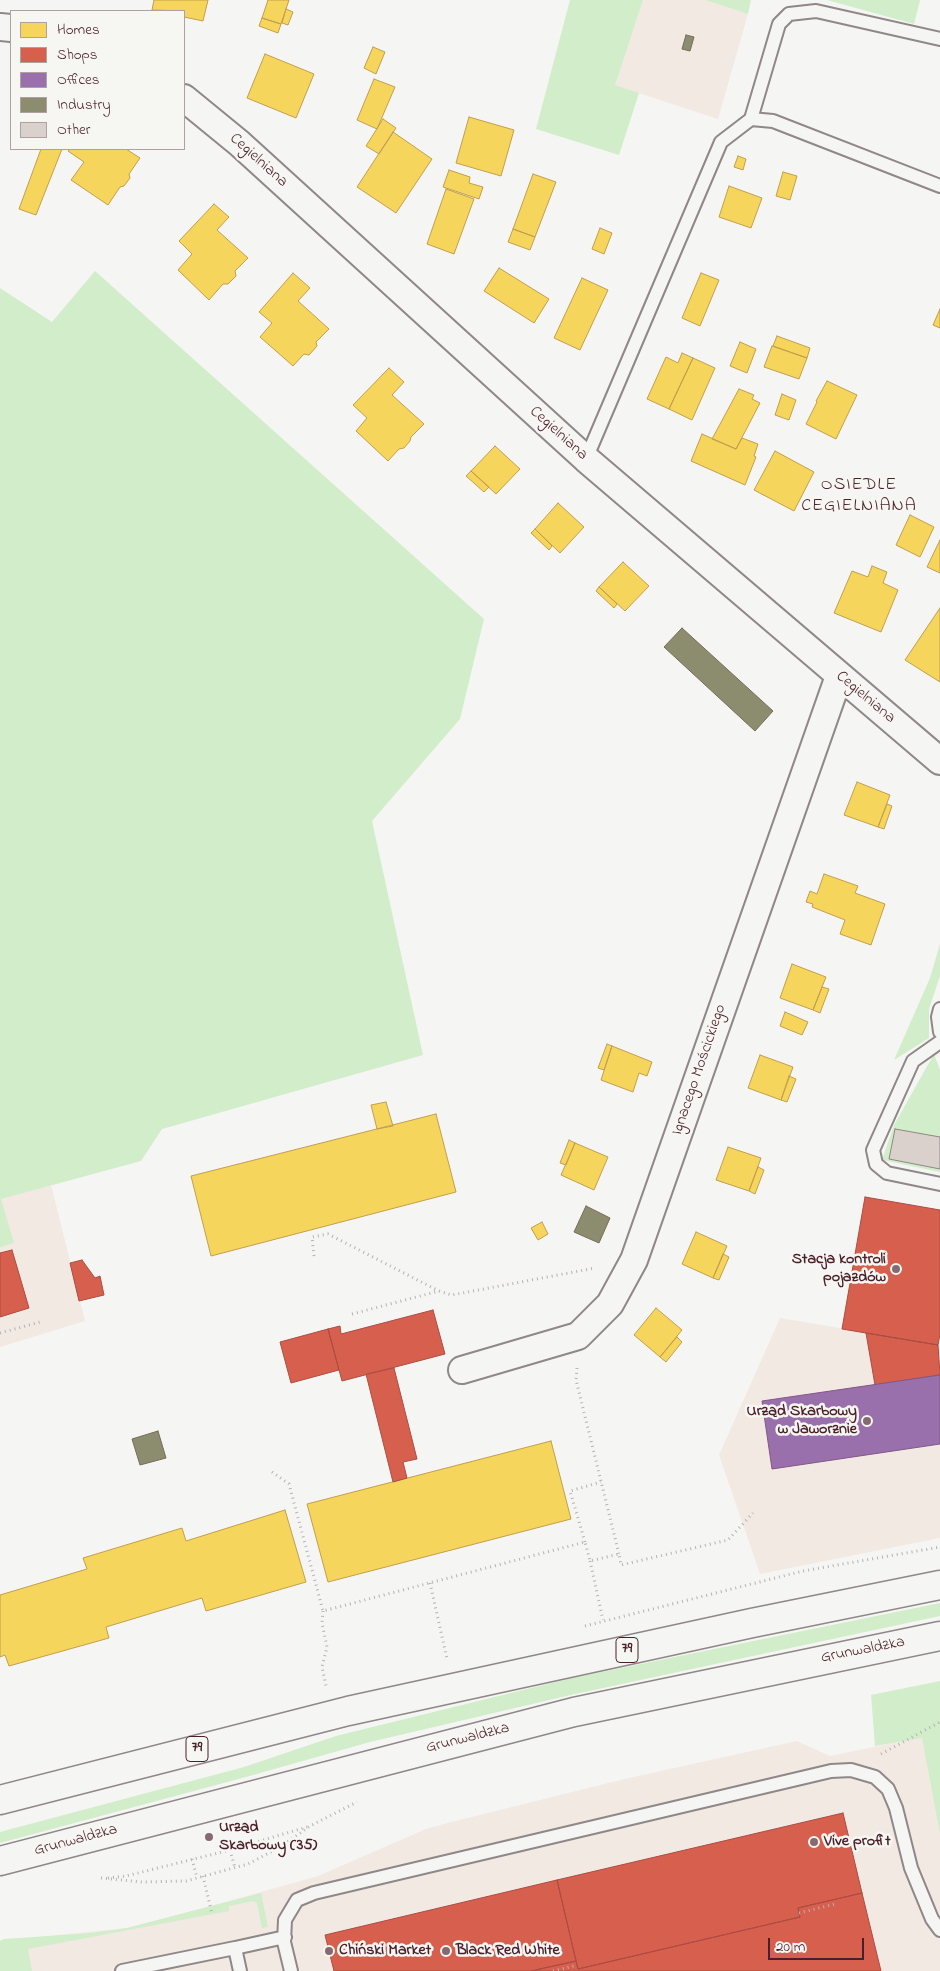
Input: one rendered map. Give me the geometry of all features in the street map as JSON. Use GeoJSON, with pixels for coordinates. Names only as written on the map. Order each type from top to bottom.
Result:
{"type":"FeatureCollection","features":[{"type":"Feature","properties":{"kind":"main road","name":"79"},"geometry":{"type":"LineString","coordinates":[[0,1800],[348,1711],[752,1623],[940,1585]]}},
{"type":"Feature","properties":{"kind":"main road","name":"Grunwaldzka"},"geometry":{"type":"LineString","coordinates":[[0,1861],[574,1712],[940,1636]]}},
{"type":"Feature","properties":{"kind":"street","name":"Cegielniana"},"geometry":{"type":"LineString","coordinates":[[185,99],[239,143],[586,459],[940,761]]}},
{"type":"Feature","properties":{"kind":"street","name":"Ignacego Mościckiego"},"geometry":{"type":"LineString","coordinates":[[462,1370],[578,1336],[610,1304],[634,1260],[839,676]]}},
{"type":"Feature","properties":{"kind":"lane"},"geometry":{"type":"LineString","coordinates":[[586,459],[721,142],[752,118],[779,24],[790,14],[816,11],[940,39]]}},
{"type":"Feature","properties":{"kind":"lane"},"geometry":{"type":"LineString","coordinates":[[752,118],[773,121],[940,186]]}},
{"type":"Feature","properties":{"kind":"lane"},"geometry":{"type":"LineString","coordinates":[[940,1009],[938,1017],[940,1032]]}},
{"type":"Feature","properties":{"kind":"lane"},"geometry":{"type":"LineString","coordinates":[[940,1042],[913,1061],[873,1150],[876,1164],[888,1173],[940,1184]]}},
{"type":"Feature","properties":{"kind":"lane"},"geometry":{"type":"LineString","coordinates":[[291,1971],[285,1938],[285,1920],[297,1900],[314,1894],[831,1771],[851,1770],[874,1777],[888,1790],[896,1808],[912,1868],[932,1919],[940,1930]]}},
{"type":"Feature","properties":{"kind":"lane"},"geometry":{"type":"LineString","coordinates":[[122,1971],[285,1938]]}},
{"type":"Feature","properties":{"kind":"lane"},"geometry":{"type":"LineString","coordinates":[[235,1948],[240,1971]]}},
{"type":"Feature","properties":{"kind":"path"},"geometry":{"type":"LineString","coordinates":[[314,1256],[312,1237],[328,1234],[439,1291],[452,1295],[603,1267]]}},
{"type":"Feature","properties":{"kind":"path"},"geometry":{"type":"LineString","coordinates":[[352,1314],[439,1291]]}},
{"type":"Feature","properties":{"kind":"path"},"geometry":{"type":"LineString","coordinates":[[0,1333],[40,1322]]}},
{"type":"Feature","properties":{"kind":"path"},"geometry":{"type":"LineString","coordinates":[[576,1380],[621,1565],[728,1540],[753,1513]]}},
{"type":"Feature","properties":{"kind":"path"},"geometry":{"type":"LineString","coordinates":[[272,1472],[289,1484],[323,1611],[322,1623],[327,1647],[322,1666],[328,1694]]}},
{"type":"Feature","properties":{"kind":"path"},"geometry":{"type":"LineString","coordinates":[[601,1482],[570,1491],[590,1561],[603,1620]]}},
{"type":"Feature","properties":{"kind":"path"},"geometry":{"type":"LineString","coordinates":[[323,1611],[585,1542]]}},
{"type":"Feature","properties":{"kind":"path"},"geometry":{"type":"LineString","coordinates":[[914,1552],[940,1547]]}},
{"type":"Feature","properties":{"kind":"path"},"geometry":{"type":"LineString","coordinates":[[590,1561],[619,1554]]}},
{"type":"Feature","properties":{"kind":"path"},"geometry":{"type":"LineString","coordinates":[[430,1584],[449,1666]]}},
{"type":"Feature","properties":{"kind":"path"},"geometry":{"type":"LineString","coordinates":[[851,1770],[940,1722]]}},
{"type":"Feature","properties":{"kind":"path"},"geometry":{"type":"LineString","coordinates":[[310,1826],[282,1846],[248,1864],[186,1881],[142,1882],[101,1878],[126,1876],[230,1850],[310,1826]]}},
{"type":"Feature","properties":{"kind":"path"},"geometry":{"type":"LineString","coordinates":[[230,1850],[235,1868]]}},
{"type":"Feature","properties":{"kind":"path"},"geometry":{"type":"LineString","coordinates":[[192,1859],[197,1878]]}},
{"type":"Feature","properties":{"kind":"path"},"geometry":{"type":"LineString","coordinates":[[203,1876],[212,1914]]}},
{"type":"Feature","properties":{"kind":"path"},"geometry":{"type":"LineString","coordinates":[[799,1912],[835,1904]]}},
{"type":"Feature","properties":{"kind":"path"},"geometry":{"type":"LineString","coordinates":[[553,1971],[574,1966]]}},
{"type":"Feature","properties":{"kind":"shaded area"},"geometry":{"type":"Polygon","coordinates":[[[643,0],[706,0],[748,14],[718,119],[614,85],[643,0]]]}},
{"type":"Feature","properties":{"kind":"shaded area"},"geometry":{"type":"Polygon","coordinates":[[[51,1185],[85,1321],[0,1347],[0,1199],[51,1185]]]}},
{"type":"Feature","properties":{"kind":"shaded area"},"geometry":{"type":"Polygon","coordinates":[[[780,1318],[940,1345],[940,1538],[760,1574],[719,1455],[780,1318]]]}},
{"type":"Feature","properties":{"kind":"shaded area"},"geometry":{"type":"Polygon","coordinates":[[[922,1737],[940,1835],[940,1971],[0,1971],[0,1941],[127,1928],[211,1906],[318,1876],[426,1829],[451,1822],[629,1778],[797,1741],[830,1756],[922,1737]]]}},
{"type":"Feature","properties":{"kind":"green space"},"geometry":{"type":"Polygon","coordinates":[[[570,0],[643,0],[615,85],[639,93],[619,155],[536,129],[570,0]]]}},
{"type":"Feature","properties":{"kind":"green space"},"geometry":{"type":"Polygon","coordinates":[[[705,0],[751,0],[748,14],[705,0]]]}},
{"type":"Feature","properties":{"kind":"green space"},"geometry":{"type":"Polygon","coordinates":[[[827,0],[920,0],[914,24],[827,0]]]}},
{"type":"Feature","properties":{"kind":"green space"},"geometry":{"type":"Polygon","coordinates":[[[95,271],[484,619],[460,719],[372,821],[423,1055],[162,1129],[141,1161],[1,1199],[14,1243],[0,1247],[0,288],[52,322],[95,271]]]}},
{"type":"Feature","properties":{"kind":"green space"},"geometry":{"type":"Polygon","coordinates":[[[940,944],[940,976],[929,1009],[929,1038],[894,1060],[930,978],[940,944]]]}},
{"type":"Feature","properties":{"kind":"green space"},"geometry":{"type":"Polygon","coordinates":[[[934,1054],[940,1070],[940,1172],[882,1160],[894,1125],[934,1054]]]}},
{"type":"Feature","properties":{"kind":"green space"},"geometry":{"type":"Polygon","coordinates":[[[940,1603],[940,1616],[575,1694],[370,1742],[0,1843],[0,1832],[244,1767],[336,1736],[572,1678],[940,1603]]]}},
{"type":"Feature","properties":{"kind":"green space"},"geometry":{"type":"Polygon","coordinates":[[[940,1681],[940,1835],[922,1738],[875,1746],[871,1695],[940,1681]]]}},
{"type":"Feature","properties":{"kind":"green space"},"geometry":{"type":"Polygon","coordinates":[[[261,1893],[268,1927],[262,1928],[257,1903],[254,1901],[229,1906],[229,1911],[28,1949],[32,1971],[0,1971],[0,1941],[4,1939],[91,1933],[127,1928],[261,1893]]]}},
{"type":"Feature","properties":{"kind":"building: Homes"},"geometry":{"type":"Polygon","coordinates":[[[154,0],[208,0],[203,21],[185,17],[185,10],[152,10],[154,0]]]}},
{"type":"Feature","properties":{"kind":"building: Homes"},"geometry":{"type":"Polygon","coordinates":[[[268,0],[289,0],[281,24],[262,18],[268,0]]]}},
{"type":"Feature","properties":{"kind":"building: Homes"},"geometry":{"type":"Polygon","coordinates":[[[286,9],[293,12],[288,25],[282,23],[286,9]]]}},
{"type":"Feature","properties":{"kind":"building: Homes"},"geometry":{"type":"Polygon","coordinates":[[[262,18],[281,24],[278,33],[259,26],[262,18]]]}},
{"type":"Feature","properties":{"kind":"building: Homes"},"geometry":{"type":"Polygon","coordinates":[[[373,47],[385,52],[376,74],[364,68],[373,47]]]}},
{"type":"Feature","properties":{"kind":"building: Homes"},"geometry":{"type":"Polygon","coordinates":[[[265,54],[314,74],[296,118],[247,98],[265,54]]]}},
{"type":"Feature","properties":{"kind":"building: Homes"},"geometry":{"type":"Polygon","coordinates":[[[374,79],[395,87],[377,129],[357,120],[374,79]]]}},
{"type":"Feature","properties":{"kind":"building: Homes"},"geometry":{"type":"Polygon","coordinates":[[[469,117],[514,130],[501,176],[456,163],[469,117]]]}},
{"type":"Feature","properties":{"kind":"building: Homes"},"geometry":{"type":"Polygon","coordinates":[[[383,119],[396,128],[379,154],[366,146],[383,119]]]}},
{"type":"Feature","properties":{"kind":"building: Homes"},"geometry":{"type":"Polygon","coordinates":[[[393,132],[432,159],[396,213],[357,187],[393,132]]]}},
{"type":"Feature","properties":{"kind":"building: Homes"},"geometry":{"type":"Polygon","coordinates":[[[41,150],[62,150],[36,215],[19,209],[41,150]]]}},
{"type":"Feature","properties":{"kind":"building: Homes"},"geometry":{"type":"Polygon","coordinates":[[[128,150],[140,158],[129,174],[130,178],[124,186],[120,187],[108,205],[71,180],[84,162],[68,151],[128,150]]]}},
{"type":"Feature","properties":{"kind":"building: Homes"},"geometry":{"type":"Polygon","coordinates":[[[738,156],[746,159],[743,170],[734,167],[738,156]]]}},
{"type":"Feature","properties":{"kind":"building: Homes"},"geometry":{"type":"Polygon","coordinates":[[[449,170],[470,177],[469,183],[483,187],[479,199],[443,187],[449,170]]]}},
{"type":"Feature","properties":{"kind":"building: Homes"},"geometry":{"type":"Polygon","coordinates":[[[783,172],[797,176],[790,200],[776,196],[783,172]]]}},
{"type":"Feature","properties":{"kind":"building: Homes"},"geometry":{"type":"Polygon","coordinates":[[[533,174],[556,182],[535,237],[513,229],[533,174]]]}},
{"type":"Feature","properties":{"kind":"building: Homes"},"geometry":{"type":"Polygon","coordinates":[[[729,186],[762,198],[751,228],[719,217],[729,186]]]}},
{"type":"Feature","properties":{"kind":"building: Homes"},"geometry":{"type":"Polygon","coordinates":[[[446,189],[474,199],[454,254],[427,244],[446,189]]]}},
{"type":"Feature","properties":{"kind":"building: Homes"},"geometry":{"type":"Polygon","coordinates":[[[214,204],[229,217],[217,230],[248,258],[235,271],[236,276],[228,284],[223,284],[209,300],[178,270],[192,254],[179,241],[214,204]]]}},
{"type":"Feature","properties":{"kind":"building: Homes"},"geometry":{"type":"Polygon","coordinates":[[[600,228],[612,233],[604,254],[592,249],[600,228]]]}},
{"type":"Feature","properties":{"kind":"building: Homes"},"geometry":{"type":"Polygon","coordinates":[[[513,229],[535,237],[530,250],[508,242],[513,229]]]}},
{"type":"Feature","properties":{"kind":"building: Homes"},"geometry":{"type":"Polygon","coordinates":[[[499,268],[549,299],[534,323],[484,291],[499,268]]]}},
{"type":"Feature","properties":{"kind":"building: Homes"},"geometry":{"type":"Polygon","coordinates":[[[293,273],[310,288],[298,301],[329,329],[316,342],[317,346],[309,355],[304,354],[293,366],[260,337],[272,323],[259,312],[293,273]]]}},
{"type":"Feature","properties":{"kind":"building: Homes"},"geometry":{"type":"Polygon","coordinates":[[[701,273],[719,280],[700,326],[682,318],[701,273]]]}},
{"type":"Feature","properties":{"kind":"building: Homes"},"geometry":{"type":"Polygon","coordinates":[[[582,278],[608,290],[580,350],[554,338],[582,278]]]}},
{"type":"Feature","properties":{"kind":"building: Homes"},"geometry":{"type":"Polygon","coordinates":[[[940,309],[940,328],[933,325],[940,309]]]}},
{"type":"Feature","properties":{"kind":"building: Homes"},"geometry":{"type":"Polygon","coordinates":[[[777,336],[810,348],[807,358],[773,346],[777,336]]]}},
{"type":"Feature","properties":{"kind":"building: Homes"},"geometry":{"type":"Polygon","coordinates":[[[740,342],[756,349],[747,373],[730,366],[740,342]]]}},
{"type":"Feature","properties":{"kind":"building: Homes"},"geometry":{"type":"Polygon","coordinates":[[[772,346],[807,358],[799,379],[764,367],[772,346]]]}},
{"type":"Feature","properties":{"kind":"building: Homes"},"geometry":{"type":"Polygon","coordinates":[[[682,353],[693,358],[669,409],[647,399],[666,357],[678,363],[682,353]]]}},
{"type":"Feature","properties":{"kind":"building: Homes"},"geometry":{"type":"Polygon","coordinates":[[[693,358],[715,368],[692,420],[669,409],[693,358]]]}},
{"type":"Feature","properties":{"kind":"building: Homes"},"geometry":{"type":"Polygon","coordinates":[[[389,368],[404,382],[392,395],[424,424],[411,437],[404,448],[399,449],[388,461],[356,431],[367,418],[353,405],[389,368]]]}},
{"type":"Feature","properties":{"kind":"building: Homes"},"geometry":{"type":"Polygon","coordinates":[[[827,381],[857,395],[836,439],[806,424],[827,381]]]}},
{"type":"Feature","properties":{"kind":"building: Homes"},"geometry":{"type":"Polygon","coordinates":[[[739,389],[754,395],[752,399],[760,403],[736,449],[712,439],[739,389]]]}},
{"type":"Feature","properties":{"kind":"building: Homes"},"geometry":{"type":"Polygon","coordinates":[[[782,394],[796,400],[789,420],[775,415],[782,394]]]}},
{"type":"Feature","properties":{"kind":"building: Homes"},"geometry":{"type":"Polygon","coordinates":[[[702,434],[736,449],[742,438],[758,444],[754,456],[756,457],[745,485],[691,461],[702,434]]]}},
{"type":"Feature","properties":{"kind":"building: Homes"},"geometry":{"type":"Polygon","coordinates":[[[495,446],[520,469],[496,494],[471,471],[495,446]]]}},
{"type":"Feature","properties":{"kind":"building: Homes"},"geometry":{"type":"Polygon","coordinates":[[[775,451],[814,472],[794,511],[754,490],[775,451]]]}},
{"type":"Feature","properties":{"kind":"building: Homes"},"geometry":{"type":"Polygon","coordinates":[[[471,471],[489,487],[484,492],[466,476],[471,471]]]}},
{"type":"Feature","properties":{"kind":"building: Homes"},"geometry":{"type":"Polygon","coordinates":[[[558,503],[584,527],[560,553],[535,529],[558,503]]]}},
{"type":"Feature","properties":{"kind":"building: Homes"},"geometry":{"type":"Polygon","coordinates":[[[910,515],[934,527],[920,557],[896,545],[910,515]]]}},
{"type":"Feature","properties":{"kind":"building: Homes"},"geometry":{"type":"Polygon","coordinates":[[[535,529],[552,546],[549,550],[531,533],[535,529]]]}},
{"type":"Feature","properties":{"kind":"building: Homes"},"geometry":{"type":"Polygon","coordinates":[[[940,540],[940,573],[927,567],[940,540]]]}},
{"type":"Feature","properties":{"kind":"building: Homes"},"geometry":{"type":"Polygon","coordinates":[[[623,562],[649,586],[625,611],[599,587],[623,562]]]}},
{"type":"Feature","properties":{"kind":"building: Homes"},"geometry":{"type":"Polygon","coordinates":[[[872,566],[887,572],[883,583],[898,590],[881,632],[834,613],[852,571],[868,577],[872,566]]]}},
{"type":"Feature","properties":{"kind":"building: Homes"},"geometry":{"type":"Polygon","coordinates":[[[599,587],[617,604],[614,608],[596,591],[599,587]]]}},
{"type":"Feature","properties":{"kind":"building: Homes"},"geometry":{"type":"Polygon","coordinates":[[[940,608],[940,682],[905,660],[940,608]]]}},
{"type":"Feature","properties":{"kind":"building: Homes"},"geometry":{"type":"Polygon","coordinates":[[[857,782],[890,795],[878,827],[844,815],[857,782]]]}},
{"type":"Feature","properties":{"kind":"building: Homes"},"geometry":{"type":"Polygon","coordinates":[[[887,804],[892,806],[884,829],[878,827],[887,804]]]}},
{"type":"Feature","properties":{"kind":"building: Homes"},"geometry":{"type":"Polygon","coordinates":[[[824,874],[858,886],[855,893],[885,904],[871,945],[840,934],[845,920],[812,907],[813,904],[806,902],[810,891],[817,894],[824,874]]]}},
{"type":"Feature","properties":{"kind":"building: Homes"},"geometry":{"type":"Polygon","coordinates":[[[792,964],[826,977],[813,1010],[780,998],[792,964]]]}},
{"type":"Feature","properties":{"kind":"building: Homes"},"geometry":{"type":"Polygon","coordinates":[[[822,987],[829,989],[820,1013],[813,1010],[822,987]]]}},
{"type":"Feature","properties":{"kind":"building: Homes"},"geometry":{"type":"Polygon","coordinates":[[[785,1012],[808,1022],[802,1035],[780,1026],[785,1012]]]}},
{"type":"Feature","properties":{"kind":"building: Homes"},"geometry":{"type":"Polygon","coordinates":[[[607,1044],[612,1046],[604,1070],[598,1068],[607,1044]]]}},
{"type":"Feature","properties":{"kind":"building: Homes"},"geometry":{"type":"Polygon","coordinates":[[[612,1046],[652,1062],[647,1076],[639,1073],[633,1092],[601,1080],[612,1046]]]}},
{"type":"Feature","properties":{"kind":"building: Homes"},"geometry":{"type":"Polygon","coordinates":[[[760,1055],[793,1067],[781,1100],[748,1088],[760,1055]]]}},
{"type":"Feature","properties":{"kind":"building: Homes"},"geometry":{"type":"Polygon","coordinates":[[[789,1076],[796,1079],[787,1102],[781,1100],[789,1076]]]}},
{"type":"Feature","properties":{"kind":"building: Homes"},"geometry":{"type":"Polygon","coordinates":[[[386,1102],[393,1126],[377,1129],[371,1105],[386,1102]]]}},
{"type":"Feature","properties":{"kind":"building: Homes"},"geometry":{"type":"Polygon","coordinates":[[[436,1114],[456,1192],[211,1256],[191,1176],[436,1114]]]}},
{"type":"Feature","properties":{"kind":"building: Homes"},"geometry":{"type":"Polygon","coordinates":[[[569,1140],[575,1143],[566,1165],[560,1163],[569,1140]]]}},
{"type":"Feature","properties":{"kind":"building: Homes"},"geometry":{"type":"Polygon","coordinates":[[[575,1143],[608,1157],[594,1190],[561,1175],[575,1143]]]}},
{"type":"Feature","properties":{"kind":"building: Homes"},"geometry":{"type":"Polygon","coordinates":[[[728,1147],[761,1158],[749,1191],[716,1180],[728,1147]]]}},
{"type":"Feature","properties":{"kind":"building: Homes"},"geometry":{"type":"Polygon","coordinates":[[[758,1167],[764,1170],[755,1194],[749,1191],[758,1167]]]}},
{"type":"Feature","properties":{"kind":"building: Homes"},"geometry":{"type":"Polygon","coordinates":[[[542,1222],[548,1234],[538,1240],[531,1228],[542,1222]]]}},
{"type":"Feature","properties":{"kind":"building: Homes"},"geometry":{"type":"Polygon","coordinates":[[[696,1232],[727,1246],[713,1278],[682,1264],[696,1232]]]}},
{"type":"Feature","properties":{"kind":"building: Homes"},"geometry":{"type":"Polygon","coordinates":[[[723,1254],[729,1257],[719,1280],[713,1278],[723,1254]]]}},
{"type":"Feature","properties":{"kind":"building: Homes"},"geometry":{"type":"Polygon","coordinates":[[[656,1308],[682,1330],[660,1357],[634,1335],[656,1308]]]}},
{"type":"Feature","properties":{"kind":"building: Homes"},"geometry":{"type":"Polygon","coordinates":[[[677,1337],[682,1342],[666,1362],[660,1357],[677,1337]]]}},
{"type":"Feature","properties":{"kind":"building: Homes"},"geometry":{"type":"Polygon","coordinates":[[[551,1441],[571,1519],[328,1582],[307,1504],[551,1441]]]}},
{"type":"Feature","properties":{"kind":"building: Homes"},"geometry":{"type":"Polygon","coordinates":[[[285,1510],[306,1582],[206,1611],[202,1598],[106,1627],[109,1638],[9,1666],[5,1655],[0,1657],[0,1595],[87,1569],[83,1558],[182,1528],[186,1541],[285,1510]]]}},
{"type":"Feature","properties":{"kind":"building: Shops","name":"Stacja kontroli pojazdów"},"geometry":{"type":"Polygon","coordinates":[[[865,1197],[940,1210],[940,1334],[938,1345],[842,1329],[865,1197]]]}},
{"type":"Feature","properties":{"kind":"building: Shops"},"geometry":{"type":"Polygon","coordinates":[[[12,1250],[29,1308],[0,1317],[0,1253],[12,1250]]]}},
{"type":"Feature","properties":{"kind":"building: Shops"},"geometry":{"type":"Polygon","coordinates":[[[82,1260],[95,1278],[100,1276],[104,1295],[79,1301],[70,1263],[82,1260]]]}},
{"type":"Feature","properties":{"kind":"building: Shops"},"geometry":{"type":"Polygon","coordinates":[[[433,1310],[445,1354],[342,1381],[328,1329],[340,1326],[341,1334],[433,1310]]]}},
{"type":"Feature","properties":{"kind":"building: Shops"},"geometry":{"type":"Polygon","coordinates":[[[328,1329],[339,1370],[291,1383],[280,1342],[328,1329]]]}},
{"type":"Feature","properties":{"kind":"building: Shops"},"geometry":{"type":"Polygon","coordinates":[[[866,1333],[938,1345],[940,1375],[875,1385],[866,1333]]]}},
{"type":"Feature","properties":{"kind":"building: Shops"},"geometry":{"type":"Polygon","coordinates":[[[394,1368],[417,1459],[403,1462],[407,1478],[393,1482],[366,1374],[394,1368]]]}},
{"type":"Feature","properties":{"kind":"building: Shops"},"geometry":{"type":"Polygon","coordinates":[[[843,1813],[862,1893],[798,1908],[800,1917],[578,1969],[557,1880],[843,1813]]]}},
{"type":"Feature","properties":{"kind":"building: Shops"},"geometry":{"type":"Polygon","coordinates":[[[557,1880],[576,1961],[531,1971],[334,1971],[325,1935],[557,1880]]]}},
{"type":"Feature","properties":{"kind":"building: Shops"},"geometry":{"type":"Polygon","coordinates":[[[862,1893],[881,1971],[531,1971],[576,1961],[578,1969],[800,1917],[798,1908],[862,1893]]]}},
{"type":"Feature","properties":{"kind":"building: Offices"},"geometry":{"type":"Polygon","coordinates":[[[940,1375],[940,1444],[772,1469],[762,1401],[940,1375]]]}},
{"type":"Feature","properties":{"kind":"building: Industry"},"geometry":{"type":"Polygon","coordinates":[[[686,35],[694,37],[690,51],[682,49],[686,35]]]}},
{"type":"Feature","properties":{"kind":"building: Industry"},"geometry":{"type":"Polygon","coordinates":[[[682,628],[773,711],[755,731],[664,647],[682,628]]]}},
{"type":"Feature","properties":{"kind":"building: Industry"},"geometry":{"type":"Polygon","coordinates":[[[586,1206],[610,1218],[599,1243],[574,1232],[586,1206]]]}},
{"type":"Feature","properties":{"kind":"building: Industry"},"geometry":{"type":"Polygon","coordinates":[[[158,1431],[166,1458],[140,1465],[132,1439],[158,1431]]]}},
{"type":"Feature","properties":{"kind":"building: Other"},"geometry":{"type":"Polygon","coordinates":[[[895,1129],[940,1137],[940,1169],[889,1159],[895,1129]]]}},
{"type":"Feature","properties":{"kind":"place","name":"Stacja kontroli pojazdów"},"geometry":{"type":"Point","coordinates":[896,1269]}},
{"type":"Feature","properties":{"kind":"place","name":"Urząd Skarbowy w Jaworznie"},"geometry":{"type":"Point","coordinates":[867,1421]}},
{"type":"Feature","properties":{"kind":"place","name":"Urząd Skarbowy (35)"},"geometry":{"type":"Point","coordinates":[209,1837]}},
{"type":"Feature","properties":{"kind":"place","name":"Vive profit"},"geometry":{"type":"Point","coordinates":[814,1842]}},
{"type":"Feature","properties":{"kind":"place","name":"Chiński Market"},"geometry":{"type":"Point","coordinates":[329,1951]}},
{"type":"Feature","properties":{"kind":"place","name":"Black Red White"},"geometry":{"type":"Point","coordinates":[446,1951]}},
{"type":"Feature","properties":{"kind":"district","name":"OSIEDLE CEGIELNIANA"},"geometry":{"type":"Point","coordinates":[859,496]}}]}
